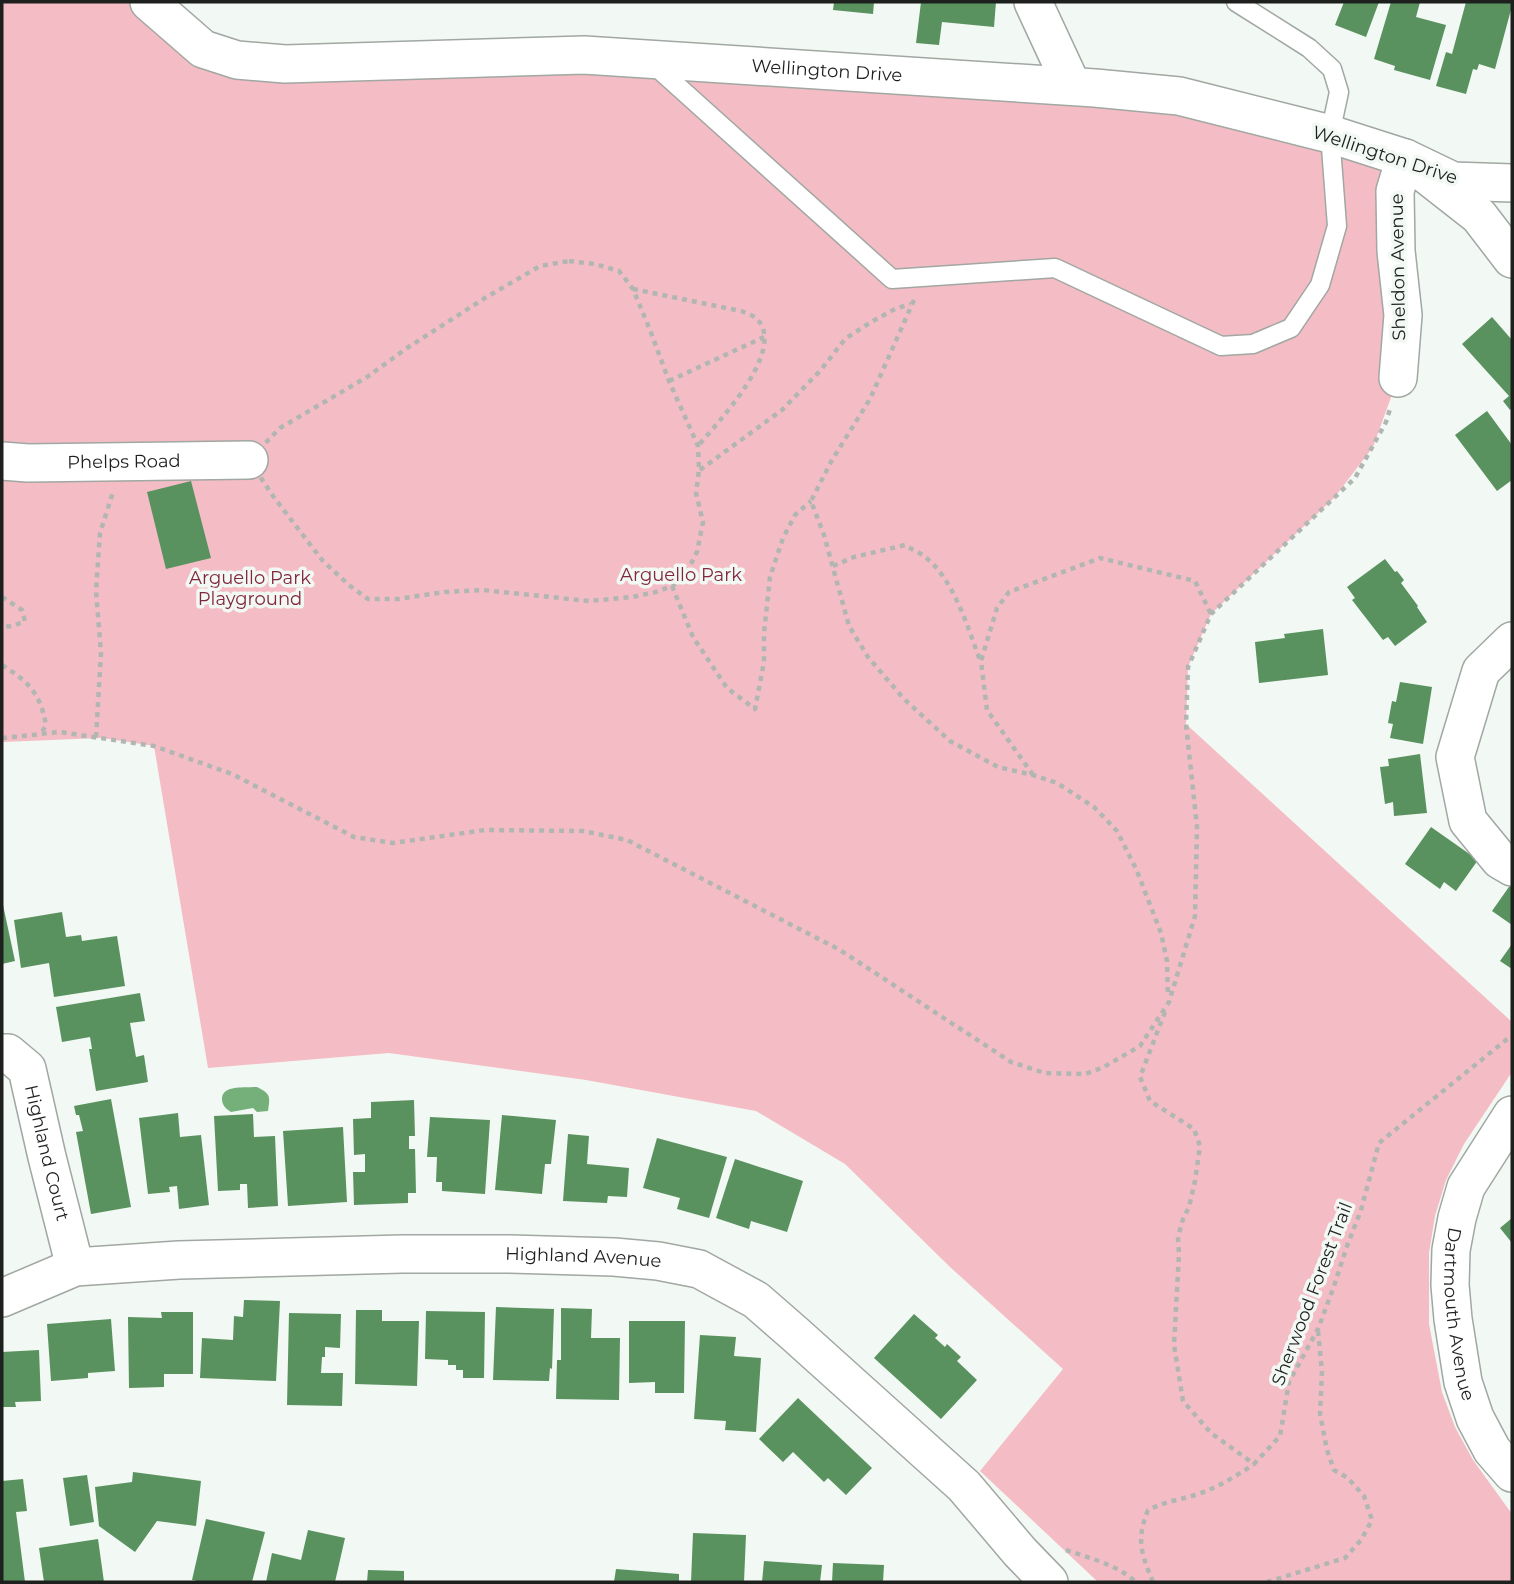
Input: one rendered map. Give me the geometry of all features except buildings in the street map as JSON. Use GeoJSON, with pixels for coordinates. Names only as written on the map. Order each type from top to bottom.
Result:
{"type":"FeatureCollection","features":[{"type":"Feature","properties":{"kind":"street","name":"Wellington Drive"},"geometry":{"type":"LineString","coordinates":[[149,2],[203,49],[237,60],[285,64],[584,54],[1072,86],[1179,96],[1330,134],[1405,158],[1452,181],[1512,183]]}},
{"type":"Feature","properties":{"kind":"street"},"geometry":{"type":"LineString","coordinates":[[1033,2],[1072,86]]}},
{"type":"Feature","properties":{"kind":"street"},"geometry":{"type":"LineString","coordinates":[[1405,158],[1479,216],[1512,259]]}},
{"type":"Feature","properties":{"kind":"street","name":"Sheldon Avenue"},"geometry":{"type":"LineString","coordinates":[[1398,378],[1403,315],[1396,251],[1395,191],[1405,158]]}},
{"type":"Feature","properties":{"kind":"street","name":"Phelps Road"},"geometry":{"type":"LineString","coordinates":[[2,461],[28,463],[248,460]]}},
{"type":"Feature","properties":{"kind":"street"},"geometry":{"type":"LineString","coordinates":[[1512,641],[1481,670],[1455,758],[1468,821],[1500,860],[1512,867]]}},
{"type":"Feature","properties":{"kind":"street","name":"Highland Court"},"geometry":{"type":"LineString","coordinates":[[2,1053],[8,1053],[27,1069],[75,1267]]}},
{"type":"Feature","properties":{"kind":"street","name":"Dartmouth Avenue"},"geometry":{"type":"LineString","coordinates":[[1512,1115],[1466,1187],[1451,1250],[1450,1285],[1463,1382],[1475,1418],[1492,1450],[1512,1473]]}},
{"type":"Feature","properties":{"kind":"street","name":"Highland Avenue"},"geometry":{"type":"LineString","coordinates":[[2,1298],[75,1267],[179,1260],[510,1254],[614,1257],[658,1261],[699,1269],[757,1300],[964,1486],[1049,1582]]}},
{"type":"Feature","properties":{"kind":"lane"},"geometry":{"type":"LineString","coordinates":[[648,59],[892,279],[1055,268],[1221,346],[1252,344],[1291,328],[1320,285],[1337,226],[1330,134],[1339,92],[1332,69],[1309,48],[1236,2]]}},
{"type":"Feature","properties":{"kind":"path"},"geometry":{"type":"LineString","coordinates":[[569,261],[595,264],[619,271],[633,289],[669,381],[698,446],[696,493],[703,522],[697,552],[684,577],[672,586],[632,597],[589,601],[483,590],[398,599],[368,599],[322,559],[248,460],[280,428],[366,377],[463,312],[540,266],[569,261]]}},
{"type":"Feature","properties":{"kind":"path"},"geometry":{"type":"LineString","coordinates":[[672,586],[693,637],[727,688],[755,709],[764,662],[770,577],[783,538],[795,515],[811,501],[832,460],[870,399],[925,277]]}},
{"type":"Feature","properties":{"kind":"path"},"geometry":{"type":"LineString","coordinates":[[633,289],[741,311],[755,317],[762,327],[765,341],[755,373],[698,446]]}},
{"type":"Feature","properties":{"kind":"path"},"geometry":{"type":"LineString","coordinates":[[699,470],[782,410],[820,371],[845,339],[871,322],[913,302]]}},
{"type":"Feature","properties":{"kind":"path"},"geometry":{"type":"LineString","coordinates":[[669,381],[764,337]]}},
{"type":"Feature","properties":{"kind":"path"},"geometry":{"type":"LineString","coordinates":[[1254,1464],[1211,1433],[1183,1402],[1174,1345],[1178,1237],[1182,1219],[1189,1206],[1200,1146],[1194,1129],[1150,1101],[1140,1077],[1169,1002],[1195,916],[1197,827],[1186,724],[1188,667],[1211,614],[1355,478],[1386,422],[1398,378]]}},
{"type":"Feature","properties":{"kind":"path"},"geometry":{"type":"LineString","coordinates":[[96,737],[101,653],[96,591],[100,533],[123,462]]}},
{"type":"Feature","properties":{"kind":"path"},"geometry":{"type":"LineString","coordinates":[[2,738],[60,732],[154,746],[232,774],[355,837],[393,843],[485,830],[513,830],[583,831],[627,840],[840,950],[1011,1062],[1045,1073],[1085,1074],[1102,1068],[1140,1046],[1169,1002],[1167,961],[1161,933],[1137,871],[1117,831],[1094,807],[1057,783],[998,767],[950,741],[904,699],[869,657],[849,626],[824,535],[811,501]]}},
{"type":"Feature","properties":{"kind":"path"},"geometry":{"type":"LineString","coordinates":[[833,566],[854,557],[905,545],[925,557],[945,578],[964,617],[981,661],[987,710],[1033,775]]}},
{"type":"Feature","properties":{"kind":"path"},"geometry":{"type":"LineString","coordinates":[[981,661],[997,608],[1009,592],[1100,558],[1195,581],[1211,614]]}},
{"type":"Feature","properties":{"kind":"path"},"geometry":{"type":"LineString","coordinates":[[2,597],[22,610],[24,621],[2,627]]}},
{"type":"Feature","properties":{"kind":"path"},"geometry":{"type":"LineString","coordinates":[[2,665],[24,680],[43,707],[46,726],[40,734]]}},
{"type":"Feature","properties":{"kind":"path","name":"Sherwood Forest Trail"},"geometry":{"type":"LineString","coordinates":[[1153,1582],[1141,1552],[1142,1525],[1147,1510],[1227,1483],[1254,1464],[1280,1436],[1289,1382],[1318,1329],[1361,1210],[1379,1143],[1512,1037]]}},
{"type":"Feature","properties":{"kind":"path"},"geometry":{"type":"LineString","coordinates":[[1266,1582],[1345,1558],[1361,1540],[1372,1520],[1364,1496],[1348,1478],[1334,1470],[1327,1450],[1320,1414],[1322,1372],[1318,1329]]}},
{"type":"Feature","properties":{"kind":"path"},"geometry":{"type":"LineString","coordinates":[[1020,1552],[1059,1548],[1106,1564],[1136,1582]]}},
{"type":"Feature","properties":{"kind":"green space","name":"Arguello Park"},"geometry":{"type":"Polygon","coordinates":[[[2,2],[149,2],[237,60],[1072,86],[1405,158],[1398,378],[1373,447],[1334,498],[1211,614],[1188,667],[1186,724],[1512,1022],[1512,1072],[1464,1144],[1446,1180],[1435,1216],[1429,1253],[1429,1324],[1442,1392],[1455,1427],[1473,1460],[1512,1514],[1512,1582],[1098,1582],[980,1471],[1063,1369],[950,1267],[845,1164],[756,1111],[586,1080],[389,1053],[208,1068],[154,746],[102,738],[2,742],[2,2]]]}},
{"type":"Feature","properties":{"kind":"shaded area"},"geometry":{"type":"Polygon","coordinates":[[[257,1087],[268,1096],[268,1111],[257,1112],[253,1108],[231,1112],[224,1105],[222,1099],[226,1091],[257,1087]]]}},
{"type":"Feature","properties":{"kind":"park label","name":"Arguello Park Playground"},"geometry":{"type":"Point","coordinates":[250,588]}}]}
